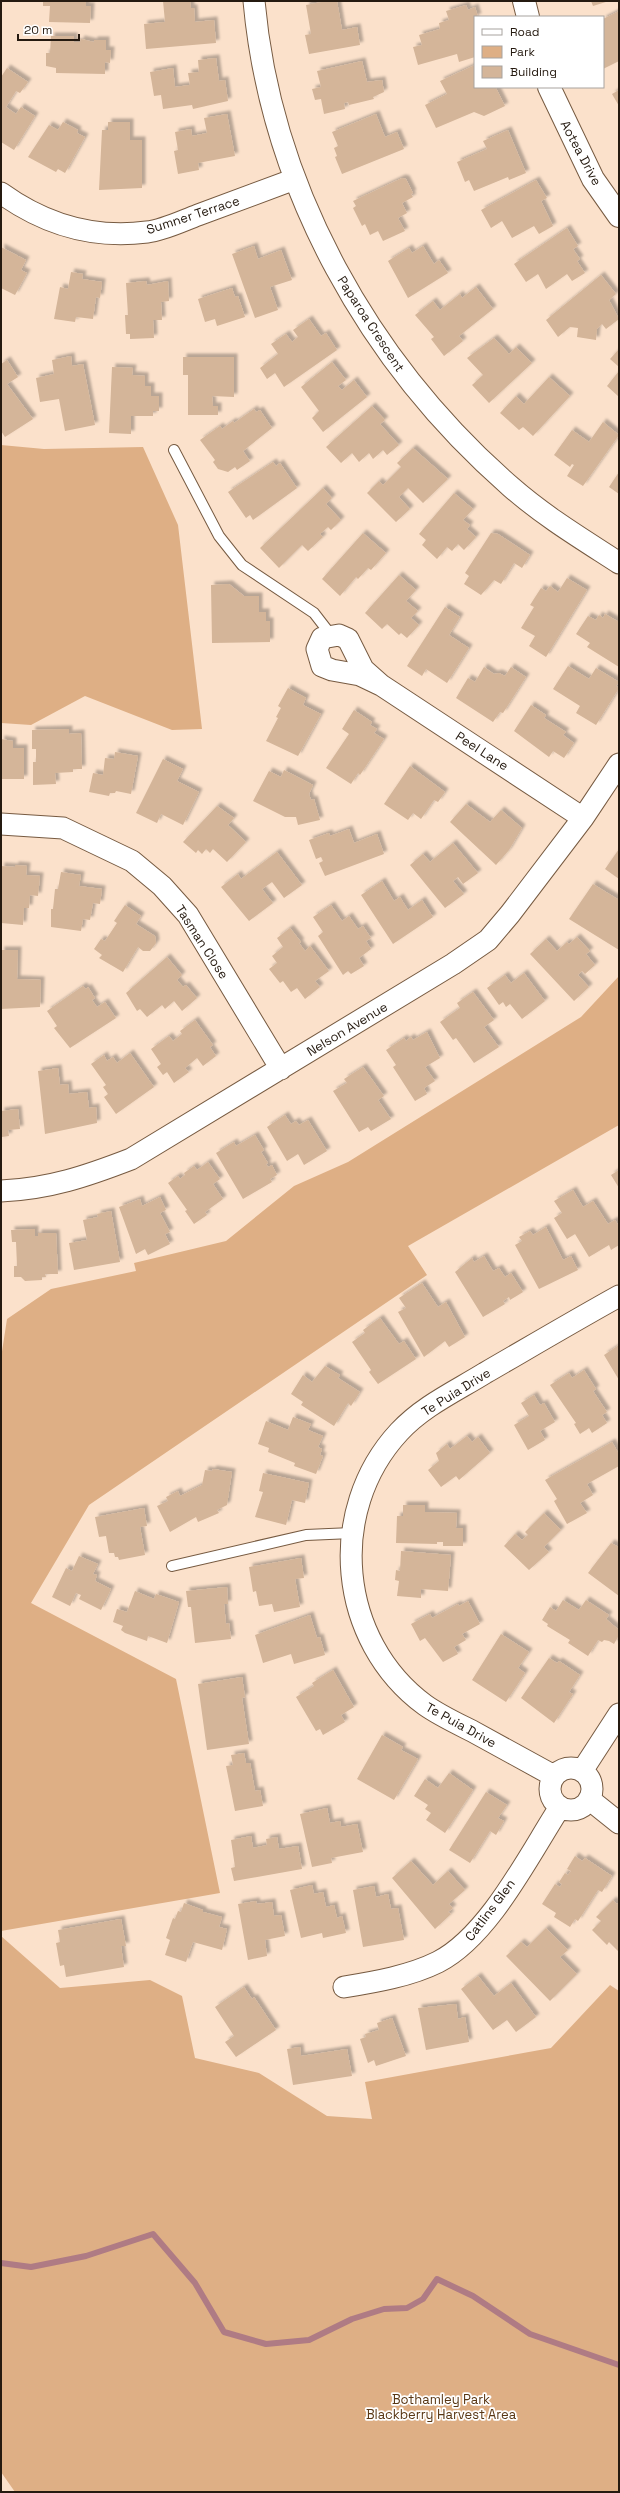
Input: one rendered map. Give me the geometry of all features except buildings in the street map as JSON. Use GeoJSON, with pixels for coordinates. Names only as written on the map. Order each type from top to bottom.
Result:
{"type":"FeatureCollection","features":[{"type":"Feature","properties":{"kind":"street","name":"Paparoa Crescent"},"geometry":{"type":"LineString","coordinates":[[254,1],[261,55],[271,100],[295,179],[312,220],[352,297],[395,365],[460,439],[511,487],[560,524],[619,564]]}},
{"type":"Feature","properties":{"kind":"street"},"geometry":{"type":"LineString","coordinates":[[524,1],[528,16]]}},
{"type":"Feature","properties":{"kind":"street","name":"Aotea Drive"},"geometry":{"type":"LineString","coordinates":[[549,88],[593,179],[619,216]]}},
{"type":"Feature","properties":{"kind":"street","name":"Sumner Terrace"},"geometry":{"type":"LineString","coordinates":[[1,193],[17,205],[53,223],[84,232],[113,234],[148,232],[295,179]]}},
{"type":"Feature","properties":{"kind":"street","name":"Peel Lane"},"geometry":{"type":"LineString","coordinates":[[381,685],[363,669],[348,639],[339,635],[331,635],[322,638],[317,649],[322,666],[332,670],[360,675],[381,685],[583,818]]}},
{"type":"Feature","properties":{"kind":"street","name":"Nelson Avenue"},"geometry":{"type":"LineString","coordinates":[[1,1192],[30,1190],[79,1179],[131,1159],[453,964],[488,940],[510,914],[583,818],[619,764]]}},
{"type":"Feature","properties":{"kind":"street","name":"Tasman Close"},"geometry":{"type":"LineString","coordinates":[[1,824],[63,828],[132,861],[162,886],[188,915],[281,1069]]}},
{"type":"Feature","properties":{"kind":"street","name":"Te Puia Drive"},"geometry":{"type":"LineString","coordinates":[[554,1776],[425,1705],[404,1686],[385,1664],[372,1643],[355,1600],[350,1569],[352,1533],[366,1484],[381,1455],[400,1431],[430,1406],[619,1296]]}},
{"type":"Feature","properties":{"kind":"street"},"geometry":{"type":"LineString","coordinates":[[582,1771],[619,1714]]}},
{"type":"Feature","properties":{"kind":"street"},"geometry":{"type":"LineString","coordinates":[[567,1768],[582,1771],[590,1780],[592,1787],[589,1799],[585,1804],[573,1810],[560,1807],[554,1802],[549,1789],[554,1776],[567,1768]]}},
{"type":"Feature","properties":{"kind":"street"},"geometry":{"type":"LineString","coordinates":[[589,1799],[619,1823]]}},
{"type":"Feature","properties":{"kind":"street","name":"Catlins Glen"},"geometry":{"type":"LineString","coordinates":[[344,1987],[378,1981],[422,1968],[438,1962],[463,1946],[503,1897],[560,1807]]}},
{"type":"Feature","properties":{"kind":"lane"},"geometry":{"type":"LineString","coordinates":[[174,450],[219,536],[242,566],[314,613],[331,635]]}},
{"type":"Feature","properties":{"kind":"lane"},"geometry":{"type":"LineString","coordinates":[[172,1566],[306,1536],[352,1533]]}},
{"type":"Feature","properties":{"kind":"green space"},"geometry":{"type":"Polygon","coordinates":[[[1,445],[44,449],[143,447],[178,525],[202,729],[172,730],[85,696],[31,725],[1,723],[1,445]]]}},
{"type":"Feature","properties":{"kind":"green space"},"geometry":{"type":"Polygon","coordinates":[[[619,976],[619,1125],[408,1246],[427,1275],[89,1505],[31,1603],[176,1679],[220,1893],[1,1931],[1,1358],[7,1319],[51,1289],[136,1271],[134,1263],[226,1241],[294,1186],[348,1162],[581,1017],[619,976]]]}},
{"type":"Feature","properties":{"kind":"green space","name":"Bothamley Park Blackberry Harvest Area"},"geometry":{"type":"Polygon","coordinates":[[[1,1936],[60,1988],[150,1980],[182,1996],[195,2058],[259,2073],[327,2116],[372,2119],[365,2082],[551,2048],[610,1985],[619,1991],[619,2492],[15,2492],[1,2472],[1,1936]]]}},
{"type":"Feature","properties":{"kind":"waterway"},"geometry":{"type":"LineString","coordinates":[[1,2263],[31,2267],[86,2256],[153,2234],[195,2283],[224,2332],[266,2344],[309,2340],[352,2319],[384,2309],[407,2308],[423,2299],[437,2279],[473,2296],[530,2334],[619,2365]]}}]}
